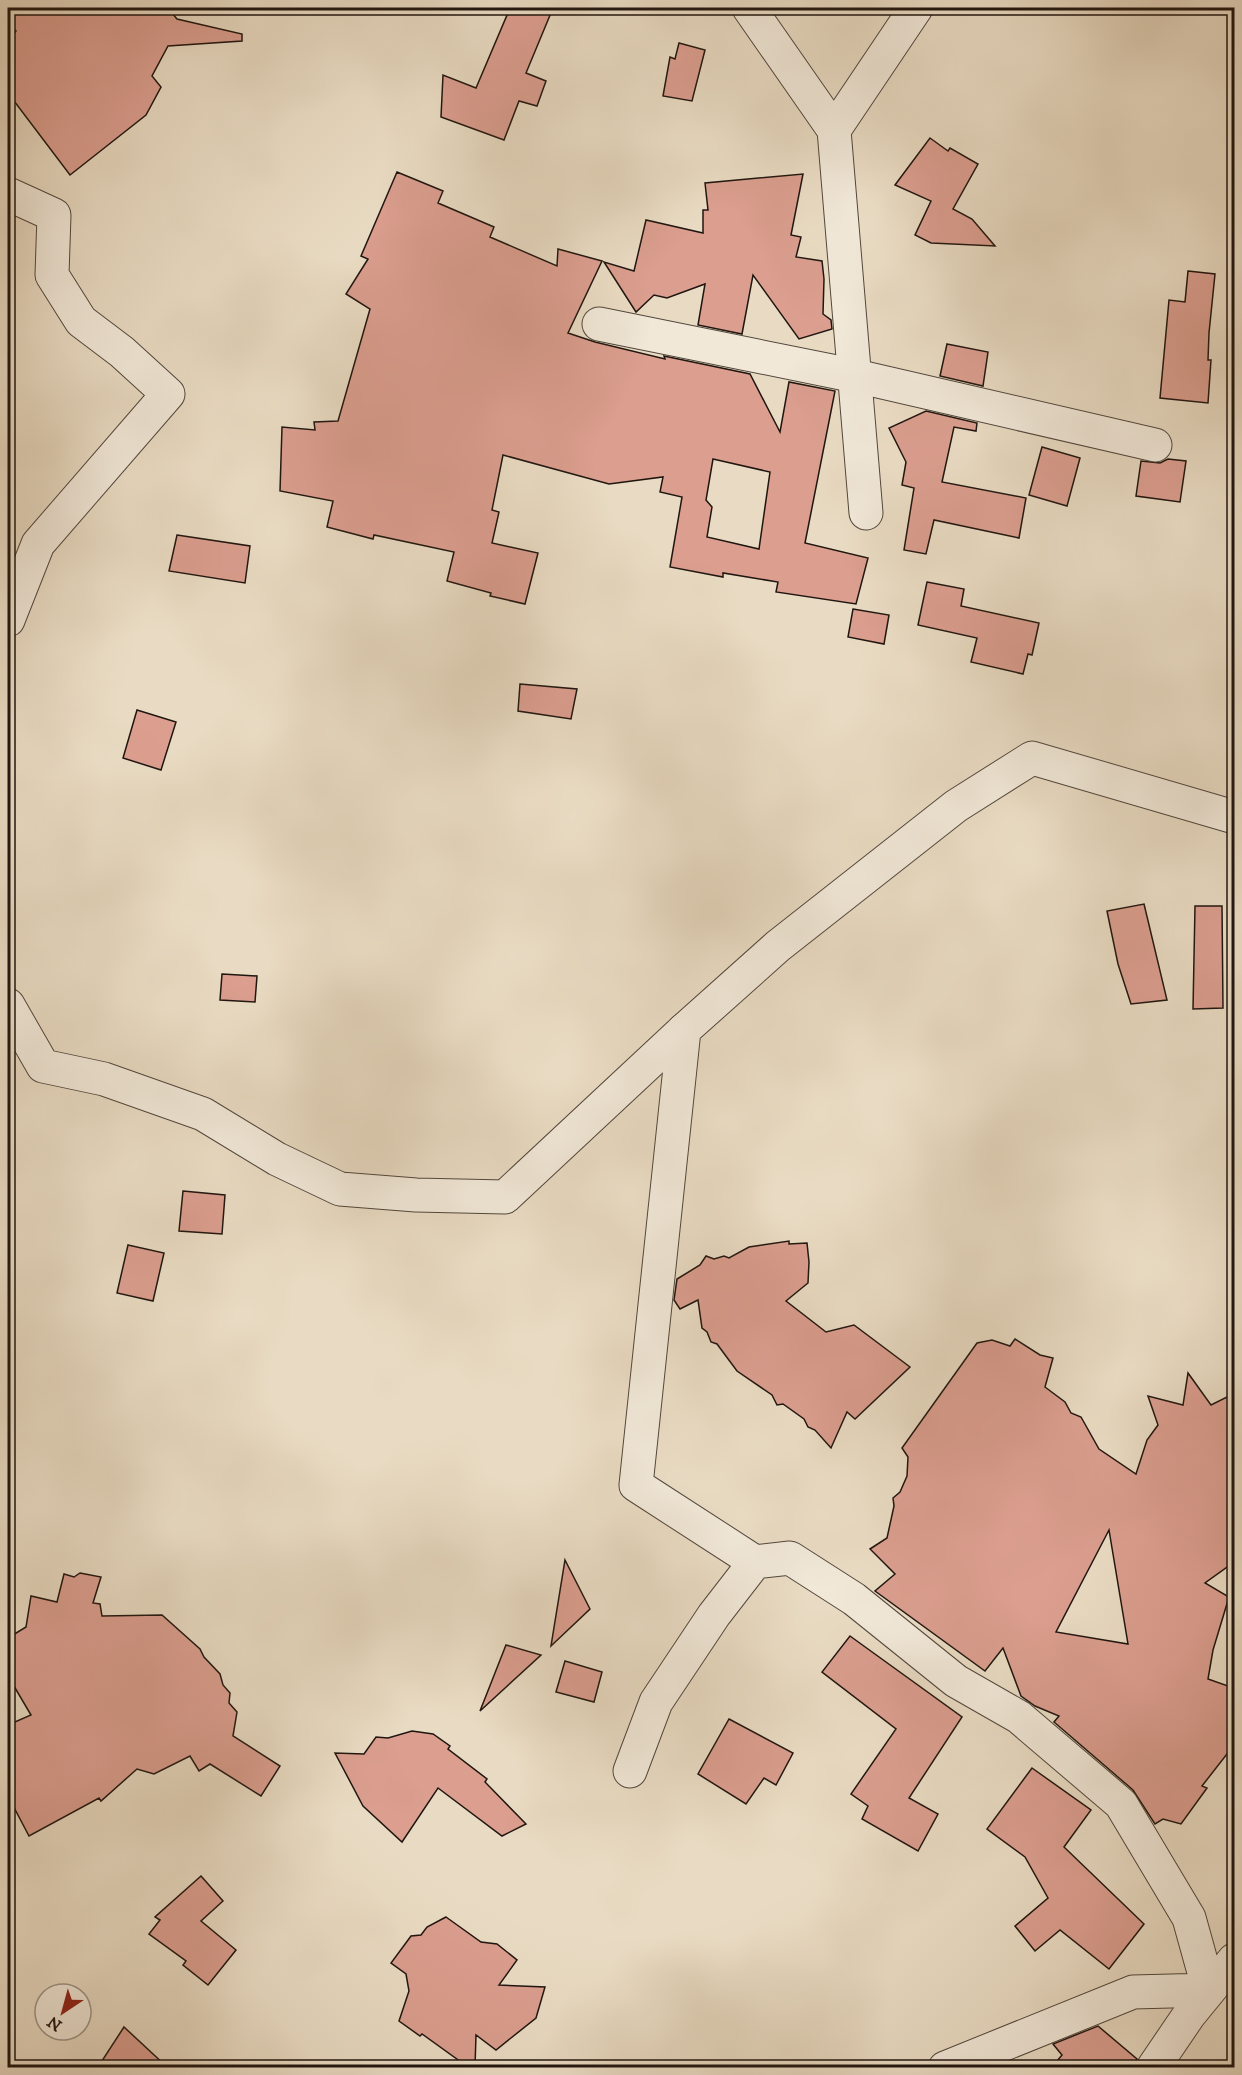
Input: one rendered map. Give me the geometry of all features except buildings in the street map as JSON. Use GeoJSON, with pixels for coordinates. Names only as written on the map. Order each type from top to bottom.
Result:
{"type":"FeatureCollection","features":[{"type":"Feature","properties":{"kind":"street"},"geometry":{"type":"LineString","coordinates":[[749,8],[834,130],[866,513]]}},
{"type":"Feature","properties":{"kind":"street"},"geometry":{"type":"LineString","coordinates":[[834,130],[916,8]]}},
{"type":"Feature","properties":{"kind":"street"},"geometry":{"type":"LineString","coordinates":[[8,194],[54,215],[52,275],[81,321],[122,352],[168,394],[38,544],[8,620]]}},
{"type":"Feature","properties":{"kind":"street"},"geometry":{"type":"LineString","coordinates":[[599,324],[856,376],[1155,445]]}},
{"type":"Feature","properties":{"kind":"street"},"geometry":{"type":"LineString","coordinates":[[8,1005],[43,1066],[104,1079],[203,1114],[278,1159],[340,1189],[416,1195],[504,1197],[778,946],[956,806],[1032,758],[1234,817]]}},
{"type":"Feature","properties":{"kind":"street"},"geometry":{"type":"LineString","coordinates":[[684,1030],[636,1485],[755,1562],[790,1558],[854,1599],[956,1681],[1019,1717],[1121,1804],[1189,1918],[1209,1990]]}},
{"type":"Feature","properties":{"kind":"street"},"geometry":{"type":"LineString","coordinates":[[630,1771],[656,1702],[714,1615],[755,1562]]}},
{"type":"Feature","properties":{"kind":"street"},"geometry":{"type":"LineString","coordinates":[[1153,2067],[1209,1990],[1234,1960]]}},
{"type":"Feature","properties":{"kind":"street"},"geometry":{"type":"LineString","coordinates":[[945,2067],[1133,1992],[1209,1990]]}}]}
